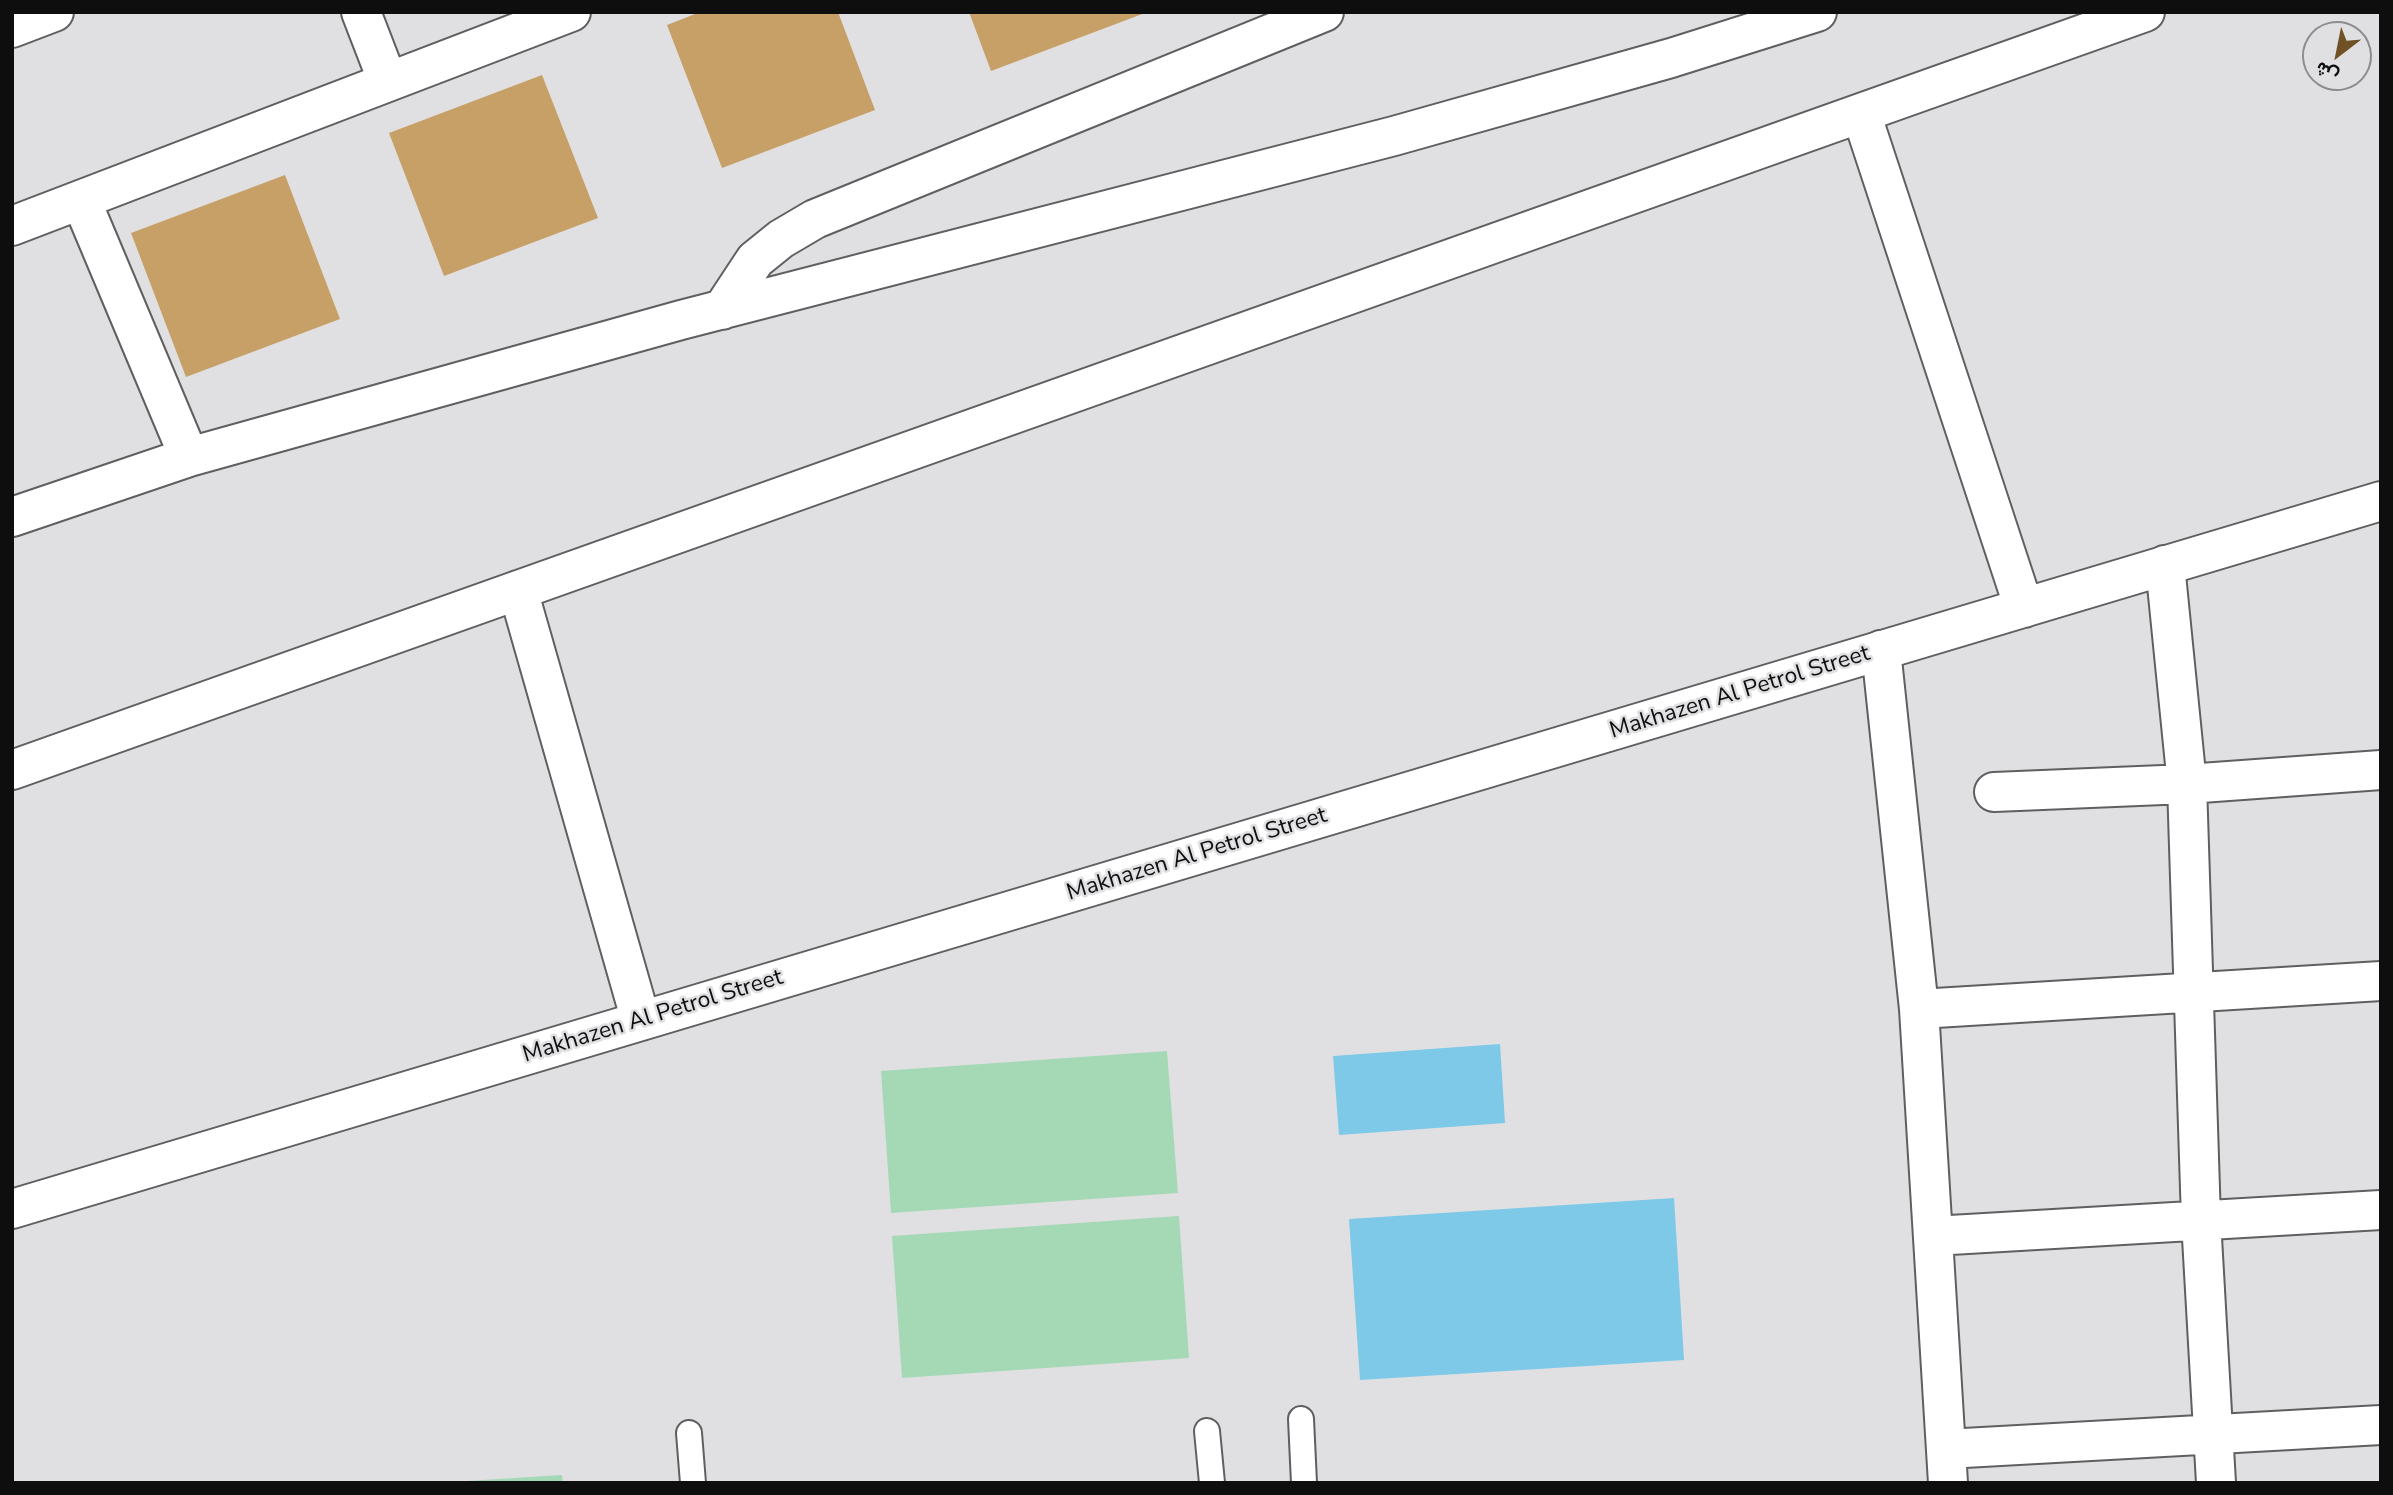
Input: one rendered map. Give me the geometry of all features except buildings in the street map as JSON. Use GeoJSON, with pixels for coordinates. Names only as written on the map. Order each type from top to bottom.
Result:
{"type":"FeatureCollection","features":[{"type":"Feature","properties":{"kind":"street"},"geometry":{"type":"LineString","coordinates":[[12,28],[54,12]]}},
{"type":"Feature","properties":{"kind":"street"},"geometry":{"type":"LineString","coordinates":[[361,12],[388,82]]}},
{"type":"Feature","properties":{"kind":"street"},"geometry":{"type":"LineString","coordinates":[[15,218],[81,200],[571,12]]}},
{"type":"Feature","properties":{"kind":"street"},"geometry":{"type":"LineString","coordinates":[[722,310],[755,260],[781,239],[815,219],[1324,12]]}},
{"type":"Feature","properties":{"kind":"street"},"geometry":{"type":"LineString","coordinates":[[12,517],[189,457],[722,310],[1394,136],[1671,58],[1817,12]]}},
{"type":"Feature","properties":{"kind":"street"},"geometry":{"type":"LineString","coordinates":[[12,770],[2145,12]]}},
{"type":"Feature","properties":{"kind":"street"},"geometry":{"type":"LineString","coordinates":[[1861,113],[2024,608]]}},
{"type":"Feature","properties":{"kind":"street"},"geometry":{"type":"LineString","coordinates":[[81,200],[189,457]]}},
{"type":"Feature","properties":{"kind":"street","name":"Makhazen Al Petrol Street"},"geometry":{"type":"LineString","coordinates":[[12,1209],[2381,501]]}},
{"type":"Feature","properties":{"kind":"street"},"geometry":{"type":"LineString","coordinates":[[2165,565],[2187,784],[2202,1220],[2216,1483]]}},
{"type":"Feature","properties":{"kind":"street"},"geometry":{"type":"LineString","coordinates":[[518,590],[641,1021]]}},
{"type":"Feature","properties":{"kind":"street"},"geometry":{"type":"LineString","coordinates":[[1881,650],[1919,1009],[1947,1466],[2214,1435],[2381,1425]]}},
{"type":"Feature","properties":{"kind":"street"},"geometry":{"type":"LineString","coordinates":[[1994,792],[2187,784],[2381,770]]}},
{"type":"Feature","properties":{"kind":"street"},"geometry":{"type":"LineString","coordinates":[[1919,1009],[2381,981]]}},
{"type":"Feature","properties":{"kind":"street"},"geometry":{"type":"LineString","coordinates":[[1933,1236],[2381,1210]]}},
{"type":"Feature","properties":{"kind":"lane"},"geometry":{"type":"LineString","coordinates":[[1301,1419],[1304,1483]]}},
{"type":"Feature","properties":{"kind":"lane"},"geometry":{"type":"LineString","coordinates":[[1206,1431],[1212,1483]]}},
{"type":"Feature","properties":{"kind":"lane"},"geometry":{"type":"LineString","coordinates":[[689,1433],[693,1483]]}},
{"type":"Feature","properties":{"kind":"green space"},"geometry":{"type":"Polygon","coordinates":[[[1167,1051],[1178,1193],[891,1213],[881,1071],[1167,1051]]]}},
{"type":"Feature","properties":{"kind":"green space"},"geometry":{"type":"Polygon","coordinates":[[[1179,1216],[1189,1358],[902,1378],[892,1236],[1179,1216]]]}},
{"type":"Feature","properties":{"kind":"green space"},"geometry":{"type":"Polygon","coordinates":[[[562,1475],[563,1483],[435,1483],[562,1475]]]}},
{"type":"Feature","properties":{"kind":"water"},"geometry":{"type":"Polygon","coordinates":[[[1500,1044],[1505,1123],[1339,1135],[1333,1056],[1500,1044]]]}},
{"type":"Feature","properties":{"kind":"water"},"geometry":{"type":"Polygon","coordinates":[[[1674,1198],[1684,1360],[1360,1380],[1349,1219],[1674,1198]]]}}]}
